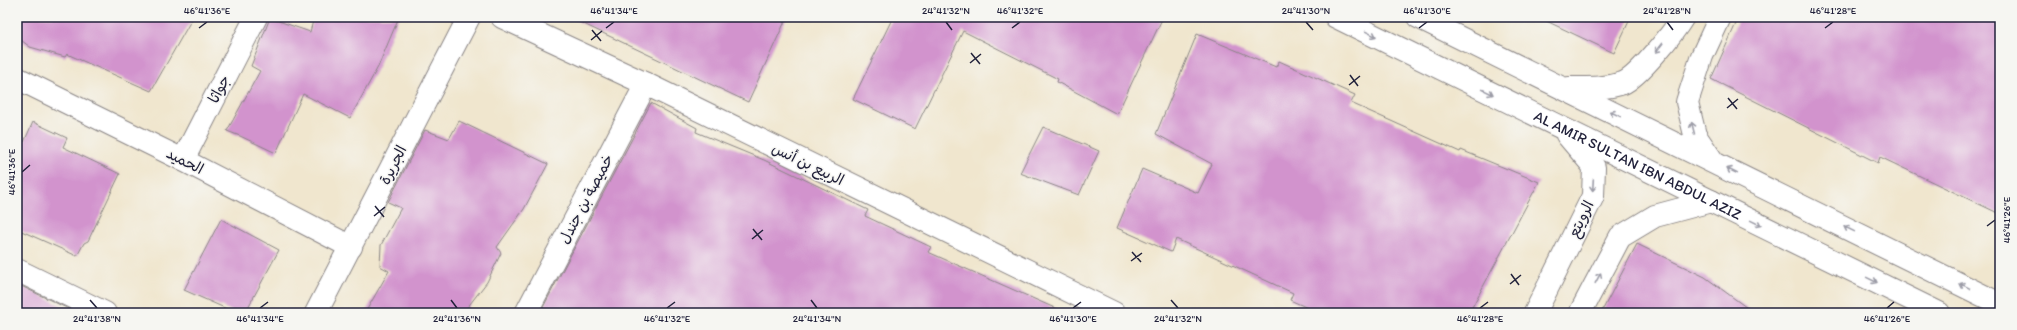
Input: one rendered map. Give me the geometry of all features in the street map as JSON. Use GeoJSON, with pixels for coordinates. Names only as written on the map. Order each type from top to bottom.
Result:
{"type":"FeatureCollection","features":[{"type":"Feature","properties":{"kind":"street","name":"جواثا"},"geometry":{"type":"LineString","coordinates":[[183,160],[256,17]]}},
{"type":"Feature","properties":{"kind":"street","name":"الجريرة"},"geometry":{"type":"LineString","coordinates":[[316,313],[470,17]]}},
{"type":"Feature","properties":{"kind":"street","name":"الربيع بن أنس"},"geometry":{"type":"LineString","coordinates":[[502,17],[646,84],[1114,313]]}},
{"type":"Feature","properties":{"kind":"street","name":"AL AMIR SULTAN IBN ABDUL AZIZ"},"geometry":{"type":"LineString","coordinates":[[1336,17],[1940,313]]}},
{"type":"Feature","properties":{"kind":"street"},"geometry":{"type":"LineString","coordinates":[[1418,17],[2000,304]]}},
{"type":"Feature","properties":{"kind":"street"},"geometry":{"type":"LineString","coordinates":[[1560,87],[1596,89],[1625,82],[1649,61],[1683,17]]}},
{"type":"Feature","properties":{"kind":"street"},"geometry":{"type":"LineString","coordinates":[[1713,162],[1695,135],[1686,102],[1702,56],[1720,17]]}},
{"type":"Feature","properties":{"kind":"street","name":"الحميد"},"geometry":{"type":"LineString","coordinates":[[17,78],[183,160],[351,247]]}},
{"type":"Feature","properties":{"kind":"street","name":"خميصة بن جندل"},"geometry":{"type":"LineString","coordinates":[[526,313],[646,84]]}},
{"type":"Feature","properties":{"kind":"street","name":"الرويتع"},"geometry":{"type":"LineString","coordinates":[[1535,313],[1593,196],[1594,167],[1563,129]]}},
{"type":"Feature","properties":{"kind":"street"},"geometry":{"type":"LineString","coordinates":[[1580,313],[1620,237],[1655,216],[1710,201]]}},
{"type":"Feature","properties":{"kind":"street"},"geometry":{"type":"LineString","coordinates":[[17,270],[105,313]]}},
{"type":"Feature","properties":{"kind":"building"},"geometry":{"type":"Polygon","coordinates":[[[17,17],[193,17],[151,91],[67,54],[65,57],[30,47],[17,37],[17,17]]]}},
{"type":"Feature","properties":{"kind":"building"},"geometry":{"type":"Polygon","coordinates":[[[314,17],[399,17],[378,67],[350,118],[303,94],[276,153],[227,131],[260,71],[251,66],[270,18],[310,32],[314,17]]]}},
{"type":"Feature","properties":{"kind":"building"},"geometry":{"type":"Polygon","coordinates":[[[569,17],[787,17],[748,102],[569,17]]]}},
{"type":"Feature","properties":{"kind":"building"},"geometry":{"type":"Polygon","coordinates":[[[893,17],[1163,17],[1117,114],[1057,82],[1058,79],[963,31],[915,129],[853,99],[893,17]]]}},
{"type":"Feature","properties":{"kind":"building"},"geometry":{"type":"Polygon","coordinates":[[[1538,17],[1631,17],[1614,53],[1538,17]]]}},
{"type":"Feature","properties":{"kind":"building"},"geometry":{"type":"Polygon","coordinates":[[[1739,17],[2000,17],[2000,214],[1880,157],[1878,163],[1711,79],[1739,17]]]}},
{"type":"Feature","properties":{"kind":"building"},"geometry":{"type":"Polygon","coordinates":[[[1197,34],[1276,67],[1279,61],[1355,95],[1351,103],[1460,152],[1461,150],[1539,182],[1469,313],[1319,313],[1290,300],[1293,293],[1176,239],[1171,252],[1117,228],[1142,169],[1198,193],[1212,164],[1156,134],[1197,34]]]}},
{"type":"Feature","properties":{"kind":"building"},"geometry":{"type":"Polygon","coordinates":[[[651,103],[697,128],[696,132],[764,160],[868,210],[865,216],[931,247],[928,252],[1066,313],[540,313],[651,103]]]}},
{"type":"Feature","properties":{"kind":"building"},"geometry":{"type":"Polygon","coordinates":[[[459,121],[548,164],[524,209],[497,247],[501,253],[487,282],[463,313],[365,313],[389,271],[380,266],[381,245],[401,208],[388,202],[425,130],[449,139],[459,121]]]}},
{"type":"Feature","properties":{"kind":"building"},"geometry":{"type":"Polygon","coordinates":[[[33,122],[67,138],[63,147],[120,174],[88,241],[84,243],[77,256],[17,229],[17,138],[24,142],[33,122]]]}},
{"type":"Feature","properties":{"kind":"building"},"geometry":{"type":"Polygon","coordinates":[[[1043,127],[1099,151],[1079,195],[1020,173],[1043,127]]]}},
{"type":"Feature","properties":{"kind":"building"},"geometry":{"type":"Polygon","coordinates":[[[221,219],[279,250],[245,313],[236,313],[184,290],[221,219]]]}},
{"type":"Feature","properties":{"kind":"building"},"geometry":{"type":"Polygon","coordinates":[[[1637,244],[1705,277],[1754,313],[1601,313],[1637,244]]]}},
{"type":"Feature","properties":{"kind":"building"},"geometry":{"type":"Polygon","coordinates":[[[17,284],[77,313],[17,313],[17,284]]]}}]}
